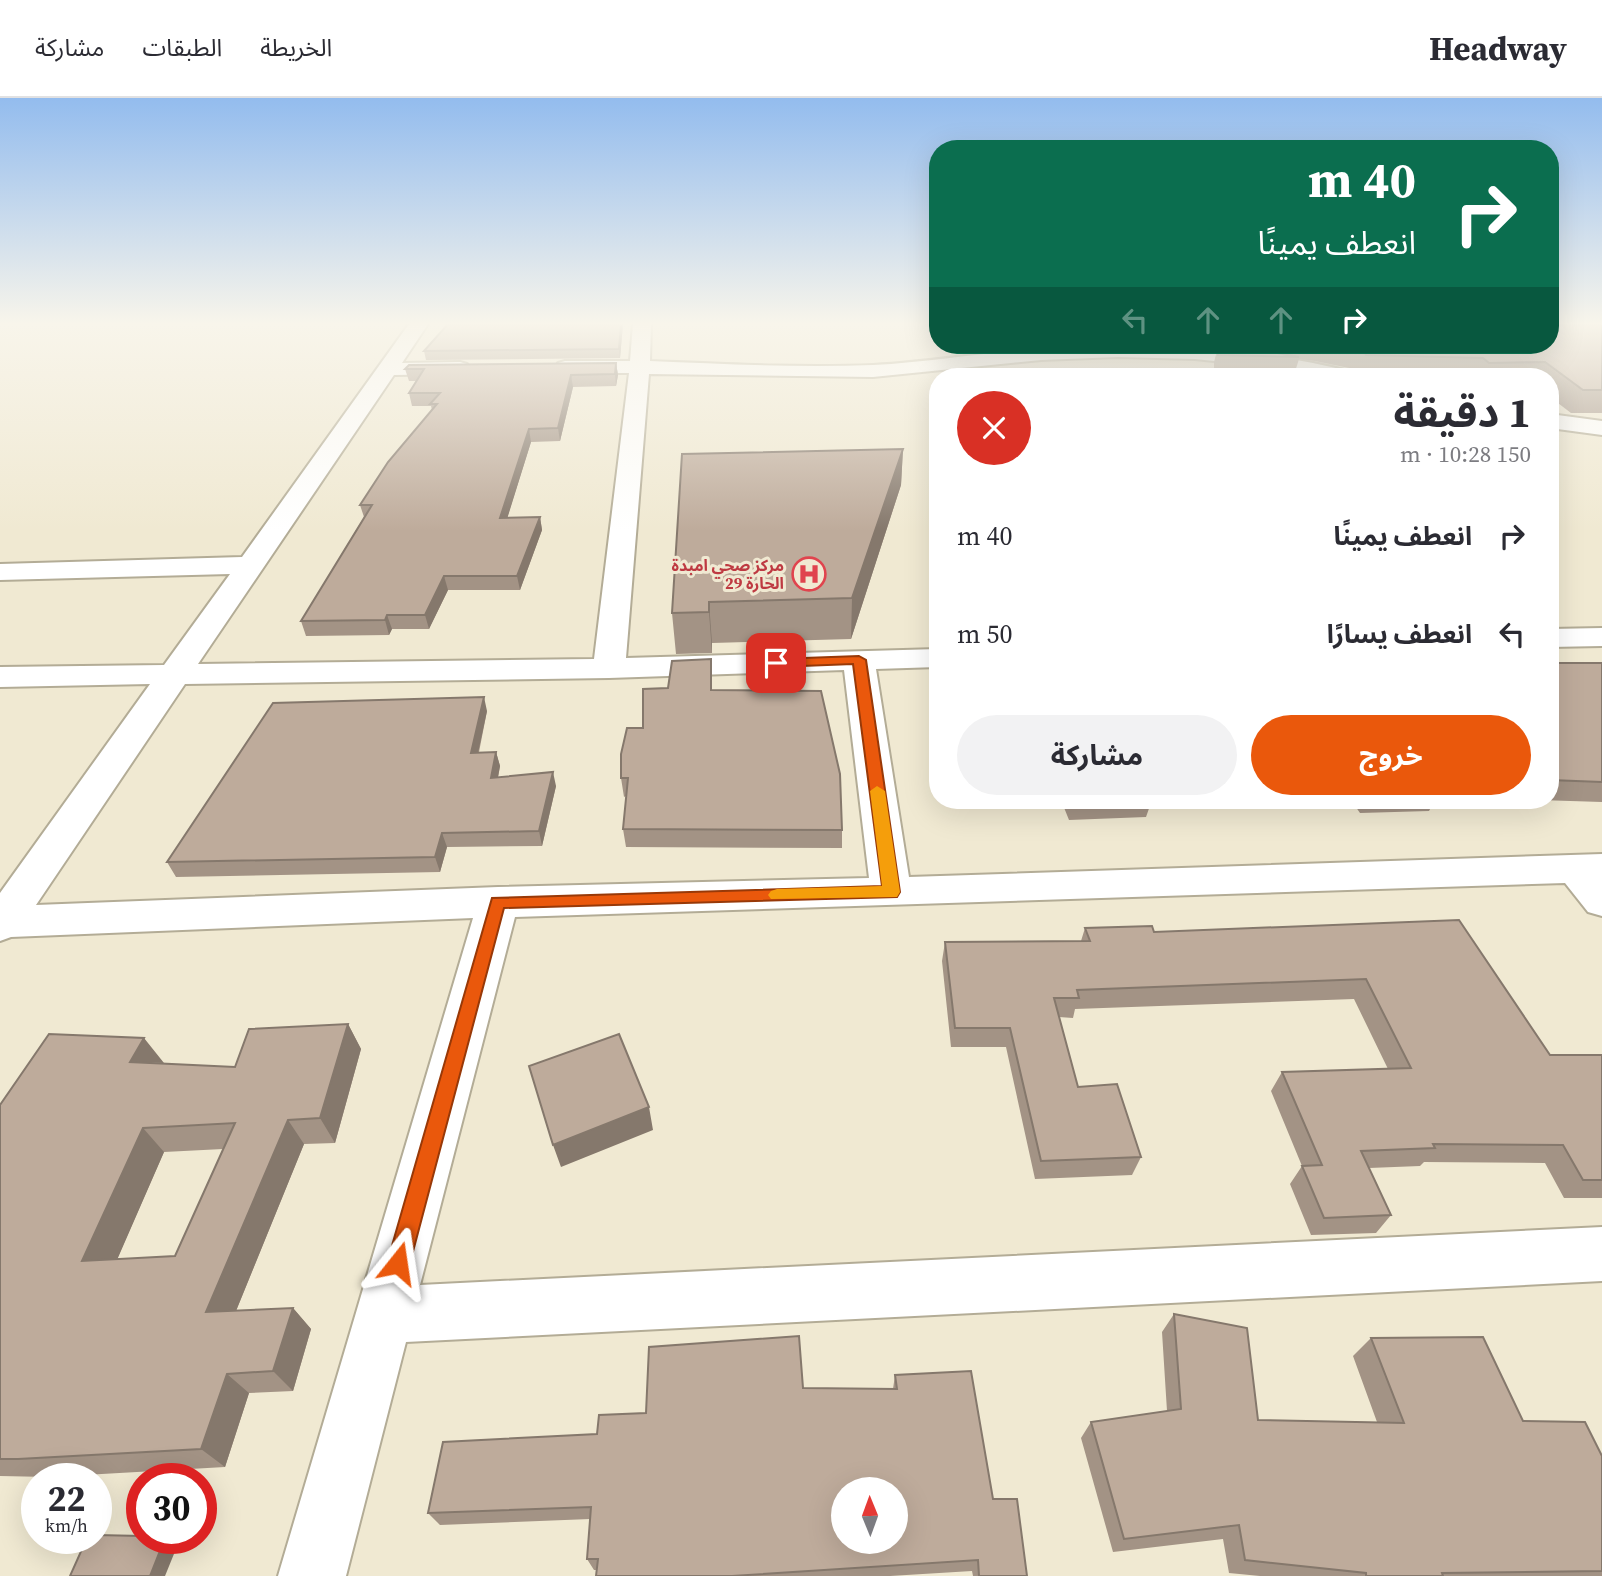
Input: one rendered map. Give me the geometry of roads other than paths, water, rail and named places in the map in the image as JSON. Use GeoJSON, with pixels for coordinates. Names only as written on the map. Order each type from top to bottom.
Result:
{"type":"FeatureCollection","features":[{"type":"Feature","properties":{"kind":"street"},"geometry":{"type":"LineString","coordinates":[[1,923],[371,393]]}},
{"type":"Feature","properties":{"kind":"street"},"geometry":{"type":"LineString","coordinates":[[609,668],[637,393]]}},
{"type":"Feature","properties":{"kind":"street"},"geometry":{"type":"LineString","coordinates":[[1559,422],[1602,428]]}},
{"type":"Feature","properties":{"kind":"street"},"geometry":{"type":"LineString","coordinates":[[0,572],[252,565]]}},
{"type":"Feature","properties":{"kind":"street"},"geometry":{"type":"LineString","coordinates":[[1559,638],[1602,637]]}},
{"type":"Feature","properties":{"kind":"street"},"geometry":{"type":"LineString","coordinates":[[0,677],[609,668],[929,658]]}},
{"type":"Feature","properties":{"kind":"street"},"geometry":{"type":"LineString","coordinates":[[859,660],[891,892]]}},
{"type":"Feature","properties":{"kind":"street"},"geometry":{"type":"LineString","coordinates":[[1,923],[498,902],[891,892],[1589,868],[1602,901]]}},
{"type":"Feature","properties":{"kind":"street"},"geometry":{"type":"LineString","coordinates":[[312,1576],[498,902]]}},
{"type":"Feature","properties":{"kind":"street"},"geometry":{"type":"LineString","coordinates":[[384,1315],[1602,1254]]}},
{"type":"Feature","properties":{"kind":"place","name":"مركز صحي امبدة الحارة 29"},"geometry":{"type":"Point","coordinates":[809,574]}}]}
